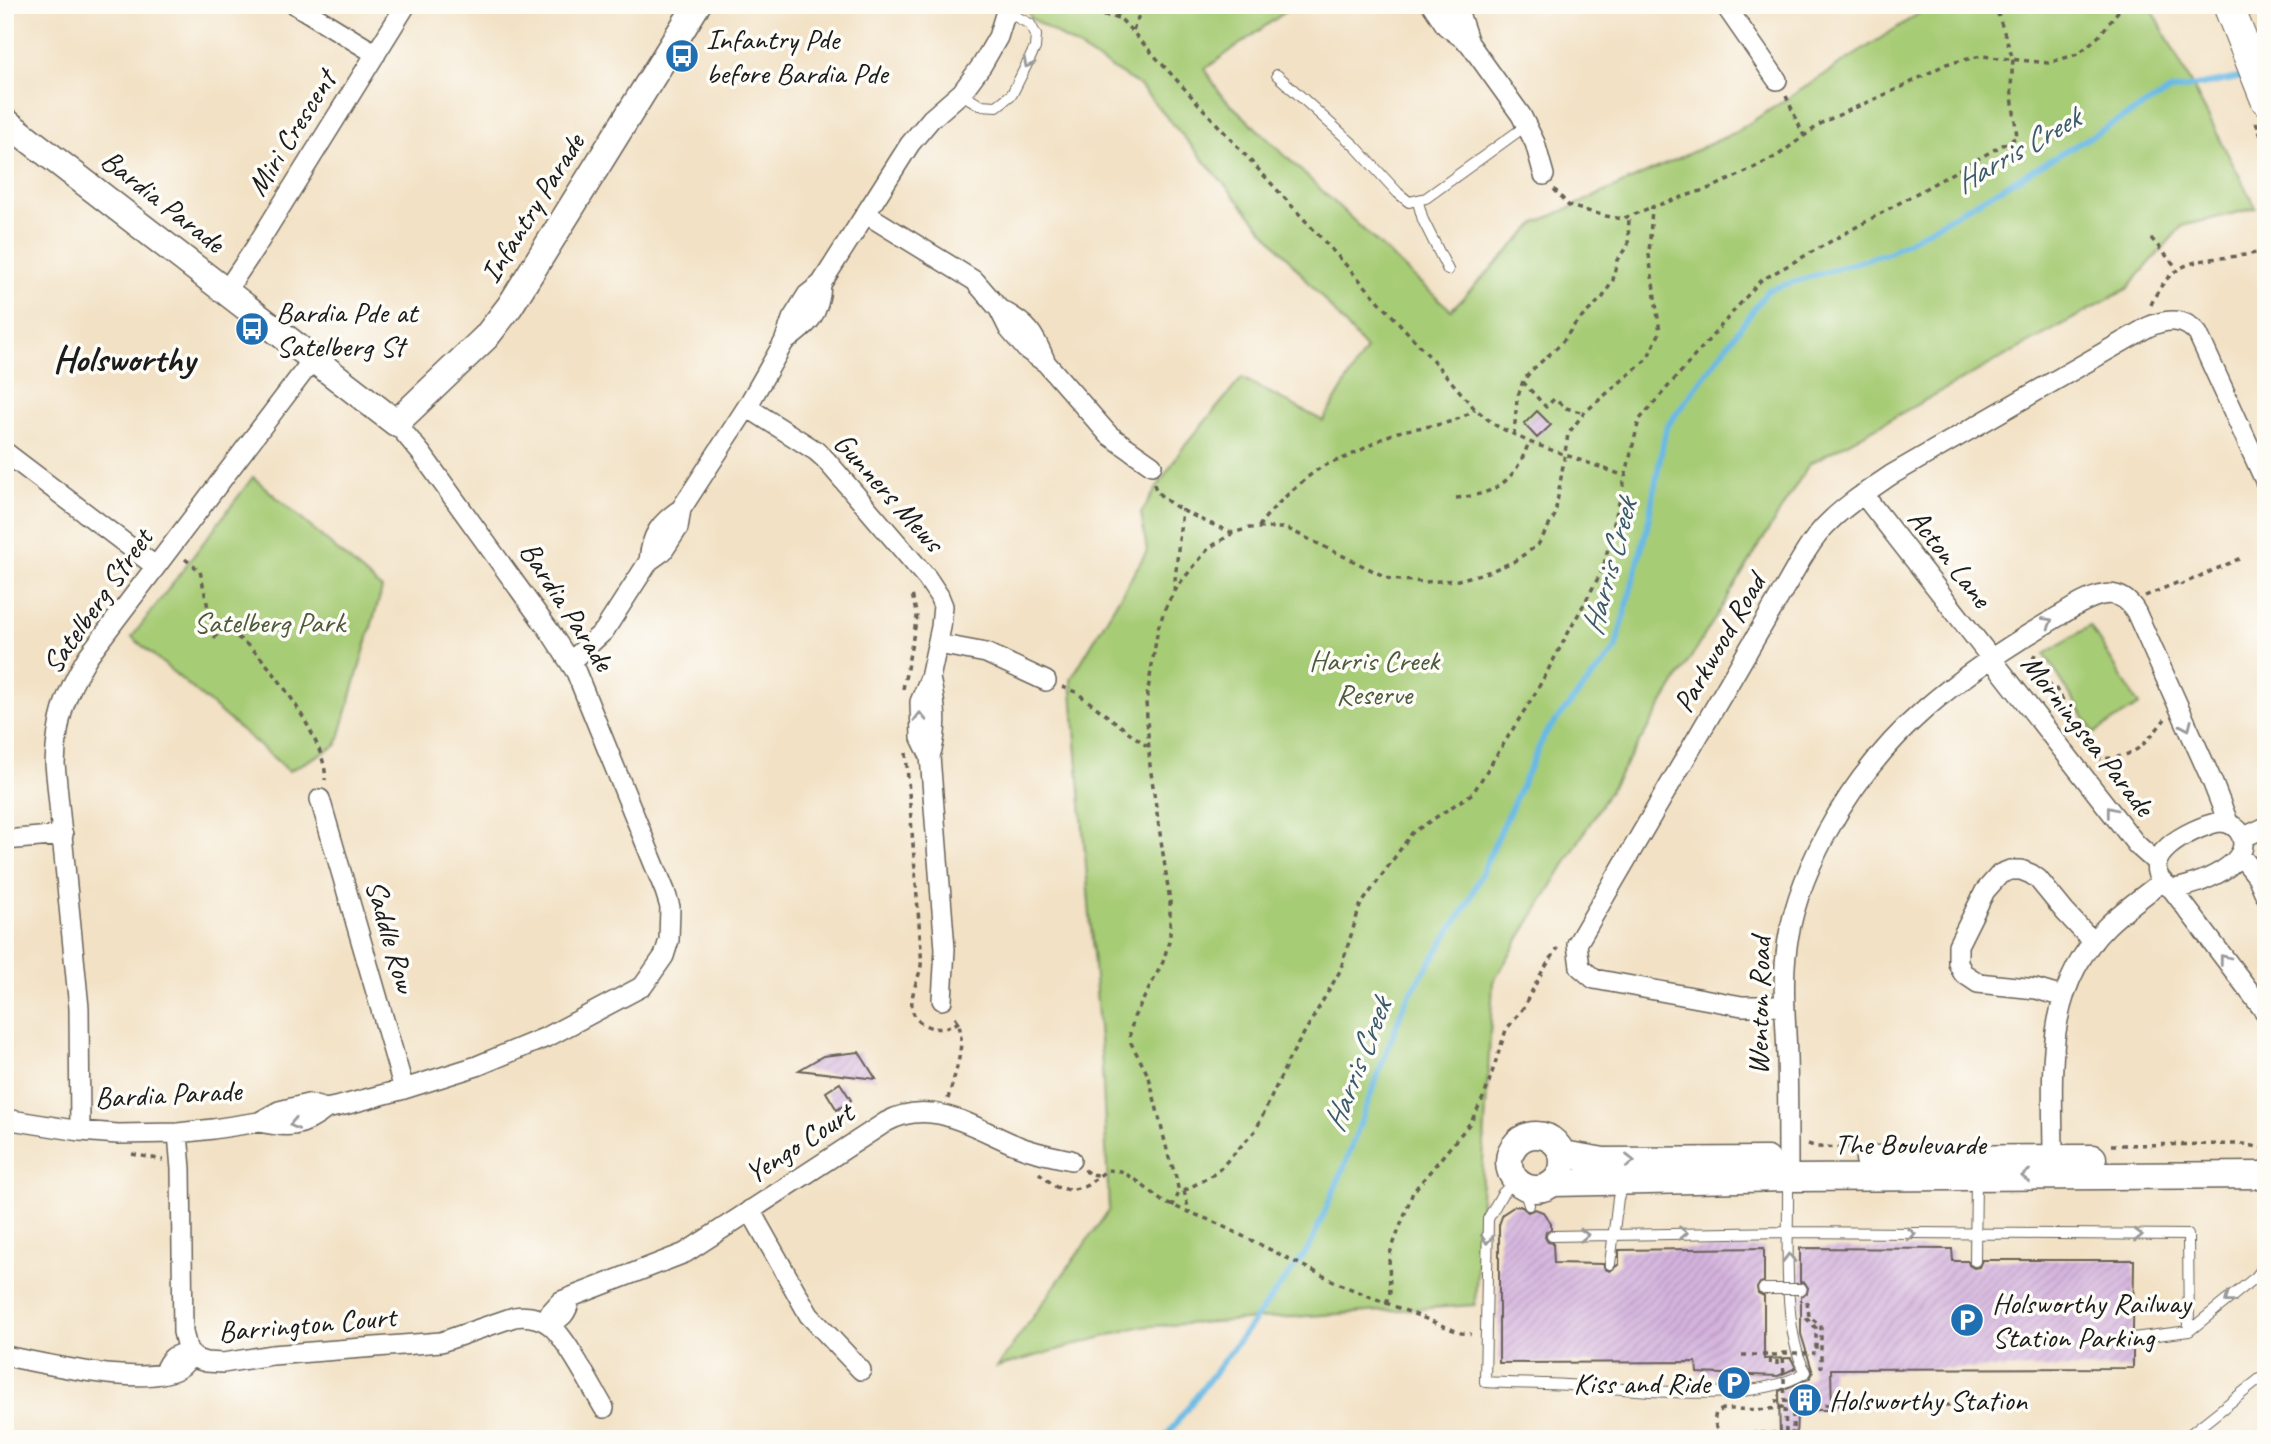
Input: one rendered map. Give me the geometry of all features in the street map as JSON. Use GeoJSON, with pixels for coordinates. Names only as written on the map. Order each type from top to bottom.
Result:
{"type":"FeatureCollection","features":[{"type":"Feature","properties":{"kind":"main road"},"geometry":{"type":"LineString","coordinates":[[2228,5],[2266,100]]}},
{"type":"Feature","properties":{"kind":"street"},"geometry":{"type":"LineString","coordinates":[[296,5],[376,54]]}},
{"type":"Feature","properties":{"kind":"street","name":"Miri Crescent"},"geometry":{"type":"LineString","coordinates":[[226,291],[406,5]]}},
{"type":"Feature","properties":{"kind":"street","name":"Infantry Parade"},"geometry":{"type":"LineString","coordinates":[[396,423],[470,354],[504,314],[697,5]]}},
{"type":"Feature","properties":{"kind":"street"},"geometry":{"type":"LineString","coordinates":[[1432,5],[1446,26],[1469,43]]}},
{"type":"Feature","properties":{"kind":"street"},"geometry":{"type":"LineString","coordinates":[[1453,5],[1460,16],[1469,43],[1527,125],[1544,175]]}},
{"type":"Feature","properties":{"kind":"street"},"geometry":{"type":"LineString","coordinates":[[1724,5],[1777,80]]}},
{"type":"Feature","properties":{"kind":"street"},"geometry":{"type":"LineString","coordinates":[[570,662],[604,631],[649,561],[663,551],[678,528],[681,509],[747,407],[807,295],[821,284],[920,131],[961,94],[989,54],[1012,12]]}},
{"type":"Feature","properties":{"kind":"street","name":"Bardia Parade"},"geometry":{"type":"LineString","coordinates":[[5,121],[396,423],[421,453],[570,662],[582,683],[665,891],[671,923],[664,956],[643,986],[588,1017],[499,1057],[404,1090],[326,1109],[308,1104],[298,1106],[279,1111],[259,1122],[178,1133],[118,1134],[80,1131],[5,1119]]}},
{"type":"Feature","properties":{"kind":"street"},"geometry":{"type":"LineString","coordinates":[[866,214],[966,273],[999,309],[1009,329],[1026,349],[1046,363],[1109,435],[1152,465]]}},
{"type":"Feature","properties":{"kind":"street","name":"Parkwood Road"},"geometry":{"type":"LineString","coordinates":[[1581,934],[1668,792],[1813,541],[1825,526],[1891,475],[2161,321],[2179,321],[2194,328],[2198,334],[2266,483]]}},
{"type":"Feature","properties":{"kind":"street","name":"Satelberg Street"},"geometry":{"type":"LineString","coordinates":[[80,1131],[79,1008],[55,764],[57,727],[69,687],[88,656],[155,566],[314,358]]}},
{"type":"Feature","properties":{"kind":"street","name":"Gunners Mews"},"geometry":{"type":"LineString","coordinates":[[747,407],[825,459],[934,587],[943,606],[930,678],[935,702],[936,738],[930,757],[945,949],[942,1000]]}},
{"type":"Feature","properties":{"kind":"street"},"geometry":{"type":"LineString","coordinates":[[5,452],[155,566]]}},
{"type":"Feature","properties":{"kind":"street","name":"Acton Lane"},"geometry":{"type":"LineString","coordinates":[[1863,494],[1991,659]]}},
{"type":"Feature","properties":{"kind":"street","name":"Morningsea Parade"},"geometry":{"type":"LineString","coordinates":[[2156,862],[2136,844],[1991,659],[2021,638],[2092,598],[2116,594],[2124,597],[2136,612],[2228,822],[2236,828],[2241,846],[2266,896]]}},
{"type":"Feature","properties":{"kind":"street"},"geometry":{"type":"LineString","coordinates":[[938,644],[986,653],[1046,681]]}},
{"type":"Feature","properties":{"kind":"street","name":"Wenton Road"},"geometry":{"type":"LineString","coordinates":[[1788,1169],[1786,955],[1806,874],[1838,812],[1865,772],[1896,734],[1935,699],[1991,659]]}},
{"type":"Feature","properties":{"kind":"street","name":"Saddle Row"},"geometry":{"type":"LineString","coordinates":[[320,799],[404,1090]]}},
{"type":"Feature","properties":{"kind":"street"},"geometry":{"type":"LineString","coordinates":[[2228,822],[2210,824],[2194,830],[2163,852],[2156,862],[2156,872],[2266,1013]]}},
{"type":"Feature","properties":{"kind":"street"},"geometry":{"type":"LineString","coordinates":[[2053,1158],[2055,1028],[2063,997],[2075,968],[2093,942],[2119,915],[2166,886],[2199,884],[2211,877],[2229,866],[2241,846],[2266,827]]}},
{"type":"Feature","properties":{"kind":"street"},"geometry":{"type":"LineString","coordinates":[[5,840],[63,835]]}},
{"type":"Feature","properties":{"kind":"street"},"geometry":{"type":"LineString","coordinates":[[2063,997],[2036,989],[1978,983],[1963,973],[1958,963],[1958,945],[1985,891],[2000,874],[2010,870],[2031,874],[2039,879],[2093,942]]}},
{"type":"Feature","properties":{"kind":"street"},"geometry":{"type":"LineString","coordinates":[[1581,934],[1577,944],[1577,960],[1585,973],[1594,979],[1742,1006],[1785,1006]]}},
{"type":"Feature","properties":{"kind":"street","name":"Yengo Court"},"geometry":{"type":"LineString","coordinates":[[549,1324],[550,1313],[561,1301],[685,1253],[897,1116],[920,1110],[944,1114],[1021,1147],[1071,1160]]}},
{"type":"Feature","properties":{"kind":"street","name":"Barrington Court"},"geometry":{"type":"LineString","coordinates":[[178,1133],[183,1332],[188,1352],[206,1362],[223,1363],[272,1355],[441,1342],[513,1317],[533,1317],[549,1324]]}},
{"type":"Feature","properties":{"kind":"street"},"geometry":{"type":"LineString","coordinates":[[1535,1135],[1555,1142],[1563,1154],[1563,1167],[1554,1183],[1539,1189],[1522,1190],[1510,1168],[1511,1152],[1521,1140],[1535,1135]]}},
{"type":"Feature","properties":{"kind":"street","name":"The Boulevarde"},"geometry":{"type":"LineString","coordinates":[[1563,1154],[1604,1161],[1788,1169],[1976,1167],[2266,1175]]}},
{"type":"Feature","properties":{"kind":"street","name":"The Boulevarde"},"geometry":{"type":"LineString","coordinates":[[1976,1167],[2053,1158],[2266,1158]]}},
{"type":"Feature","properties":{"kind":"street","name":"The Boulevarde"},"geometry":{"type":"LineString","coordinates":[[1554,1183],[1788,1169]]}},
{"type":"Feature","properties":{"kind":"street"},"geometry":{"type":"LineString","coordinates":[[750,1210],[809,1315],[860,1370]]}},
{"type":"Feature","properties":{"kind":"street"},"geometry":{"type":"LineString","coordinates":[[549,1324],[561,1338],[604,1408]]}},
{"type":"Feature","properties":{"kind":"street"},"geometry":{"type":"LineString","coordinates":[[5,1356],[129,1377],[143,1377],[172,1371],[185,1363],[188,1352]]}},
{"type":"Feature","properties":{"kind":"lane"},"geometry":{"type":"LineString","coordinates":[[961,94],[980,105],[997,106],[1012,94],[1035,48],[1036,35],[1030,24],[1012,12]]}},
{"type":"Feature","properties":{"kind":"lane"},"geometry":{"type":"LineString","coordinates":[[1277,75],[1355,146],[1409,202],[1418,202],[1527,125]]}},
{"type":"Feature","properties":{"kind":"lane"},"geometry":{"type":"LineString","coordinates":[[1418,202],[1423,220],[1448,271]]}},
{"type":"Feature","properties":{"kind":"lane"},"geometry":{"type":"LineString","coordinates":[[1975,1261],[1976,1167]]}},
{"type":"Feature","properties":{"kind":"lane"},"geometry":{"type":"LineString","coordinates":[[1522,1190],[1502,1194],[1488,1219],[1485,1382],[1639,1391],[1750,1390],[1785,1383],[1806,1372],[1796,1350],[1790,1322],[1788,1169]]}},
{"type":"Feature","properties":{"kind":"lane"},"geometry":{"type":"LineString","coordinates":[[1610,1264],[1618,1198],[1626,1180]]}},
{"type":"Feature","properties":{"kind":"lane"},"geometry":{"type":"LineString","coordinates":[[1552,1236],[1789,1232],[2188,1235],[2189,1331]]}},
{"type":"Feature","properties":{"kind":"lane"},"geometry":{"type":"LineString","coordinates":[[2133,1338],[2189,1331],[2256,1277],[2266,1264]]}},
{"type":"Feature","properties":{"kind":"lane"},"geometry":{"type":"LineString","coordinates":[[1765,1289],[1801,1289]]}},
{"type":"Feature","properties":{"kind":"lane"},"geometry":{"type":"LineString","coordinates":[[2184,1439],[2266,1374]]}},
{"type":"Feature","properties":{"kind":"path"},"geometry":{"type":"LineString","coordinates":[[1108,5],[1475,409],[1494,425],[1529,442],[1625,476]]}},
{"type":"Feature","properties":{"kind":"path"},"geometry":{"type":"LineString","coordinates":[[1133,30],[1143,5]]}},
{"type":"Feature","properties":{"kind":"path"},"geometry":{"type":"LineString","coordinates":[[1172,1207],[1182,1192],[1216,1173],[1256,1130],[1288,1061],[1340,971],[1360,905],[1412,833],[1473,793],[1536,692],[1602,569],[1639,420],[1760,281],[2017,137],[2011,87],[2013,59],[1995,5]]}},
{"type":"Feature","properties":{"kind":"path"},"geometry":{"type":"LineString","coordinates":[[1544,175],[1569,206],[1622,219],[1713,187],[1744,173],[1777,156],[1840,114],[1945,64],[1981,56],[2048,63],[2078,54],[2099,36],[2123,5]]}},
{"type":"Feature","properties":{"kind":"path"},"geometry":{"type":"LineString","coordinates":[[1012,12],[1042,7],[1120,18]]}},
{"type":"Feature","properties":{"kind":"path"},"geometry":{"type":"LineString","coordinates":[[1777,80],[1790,101],[1804,136]]}},
{"type":"Feature","properties":{"kind":"path"},"geometry":{"type":"LineString","coordinates":[[1189,1212],[1149,1077],[1131,1043],[1130,1033],[1134,1017],[1163,962],[1170,938],[1170,901],[1148,747],[1146,702],[1149,671],[1162,615],[1174,592],[1209,548],[1233,533],[1258,528],[1286,528],[1390,579],[1424,582],[1458,580],[1478,575],[1513,562],[1538,545],[1555,515],[1568,434],[1584,413],[1647,359],[1660,332],[1649,255],[1652,207]]}},
{"type":"Feature","properties":{"kind":"path"},"geometry":{"type":"LineString","coordinates":[[1514,435],[1517,399],[1522,382],[1561,344],[1574,324],[1603,297],[1612,280],[1616,263],[1628,245],[1629,216]]}},
{"type":"Feature","properties":{"kind":"path"},"geometry":{"type":"LineString","coordinates":[[2151,238],[2177,268]]}},
{"type":"Feature","properties":{"kind":"path"},"geometry":{"type":"LineString","coordinates":[[2152,326],[2148,317],[2152,302],[2169,275],[2177,268],[2199,261],[2256,253],[2266,268]]}},
{"type":"Feature","properties":{"kind":"path"},"geometry":{"type":"LineString","coordinates":[[1522,382],[1546,407],[1554,399],[1566,408],[1584,413]]}},
{"type":"Feature","properties":{"kind":"path"},"geometry":{"type":"LineString","coordinates":[[1258,528],[1267,513],[1324,466],[1383,437],[1404,430],[1450,422],[1475,409]]}},
{"type":"Feature","properties":{"kind":"path"},"geometry":{"type":"LineString","coordinates":[[1456,498],[1479,495],[1506,482],[1520,466],[1529,442]]}},
{"type":"Feature","properties":{"kind":"path"},"geometry":{"type":"LineString","coordinates":[[1152,465],[1154,489],[1161,497],[1233,533]]}},
{"type":"Feature","properties":{"kind":"path"},"geometry":{"type":"LineString","coordinates":[[1174,592],[1182,509]]}},
{"type":"Feature","properties":{"kind":"path"},"geometry":{"type":"LineString","coordinates":[[171,547],[200,570],[210,617],[255,651],[306,722],[326,772],[320,799]]}},
{"type":"Feature","properties":{"kind":"path"},"geometry":{"type":"LineString","coordinates":[[2142,598],[2241,558]]}},
{"type":"Feature","properties":{"kind":"path"},"geometry":{"type":"LineString","coordinates":[[903,697],[917,617],[911,591]]}},
{"type":"Feature","properties":{"kind":"path"},"geometry":{"type":"LineString","coordinates":[[214,639],[223,627]]}},
{"type":"Feature","properties":{"kind":"path"},"geometry":{"type":"LineString","coordinates":[[2041,648],[2031,663],[2033,678],[2054,686],[2078,723],[2097,761],[2133,753],[2146,745],[2178,706]]}},
{"type":"Feature","properties":{"kind":"path"},"geometry":{"type":"LineString","coordinates":[[1046,681],[1076,692],[1148,747]]}},
{"type":"Feature","properties":{"kind":"path"},"geometry":{"type":"LineString","coordinates":[[905,744],[921,948],[921,963],[912,992],[912,1008],[919,1022],[932,1028],[948,1028],[959,1022]]}},
{"type":"Feature","properties":{"kind":"path"},"geometry":{"type":"LineString","coordinates":[[1387,1303],[1390,1294],[1389,1256],[1413,1192],[1471,1122],[1485,1094],[1506,1030],[1523,1008],[1551,958],[1562,943],[1581,934]]}},
{"type":"Feature","properties":{"kind":"path"},"geometry":{"type":"LineString","coordinates":[[942,1000],[959,1022],[959,1051],[944,1114]]}},
{"type":"Feature","properties":{"kind":"path"},"geometry":{"type":"LineString","coordinates":[[1803,1138],[1811,1146],[1854,1148]]}},
{"type":"Feature","properties":{"kind":"path"},"geometry":{"type":"LineString","coordinates":[[2099,1145],[2244,1144],[2266,1149]]}},
{"type":"Feature","properties":{"kind":"path"},"geometry":{"type":"LineString","coordinates":[[124,1153],[164,1161]]}},
{"type":"Feature","properties":{"kind":"path"},"geometry":{"type":"LineString","coordinates":[[1098,1175],[1107,1170],[1121,1171],[1172,1207],[1189,1212],[1317,1273],[1461,1333],[1485,1336]]}},
{"type":"Feature","properties":{"kind":"path"},"geometry":{"type":"LineString","coordinates":[[1742,1355],[1816,1353],[1816,1328],[1804,1317],[1807,1299],[1809,1315],[1821,1326],[1821,1368]]}},
{"type":"Feature","properties":{"kind":"path"},"geometry":{"type":"LineString","coordinates":[[1783,1353],[1786,1433]]}},
{"type":"Feature","properties":{"kind":"path"},"geometry":{"type":"LineString","coordinates":[[1772,1354],[1777,1355],[1777,1377]]}},
{"type":"Feature","properties":{"kind":"path"},"geometry":{"type":"LineString","coordinates":[[1778,1401],[1818,1405],[2000,1405]]}},
{"type":"Feature","properties":{"kind":"path"},"geometry":{"type":"LineString","coordinates":[[1793,1401],[1788,1406],[1776,1408],[1723,1409],[1715,1417],[1715,1425],[1723,1433],[1793,1433]]}},
{"type":"Feature","properties":{"kind":"path"},"geometry":{"type":"LineString","coordinates":[[1793,1401],[1793,1439]]}},
{"type":"Feature","properties":{"kind":"green space","name":"Harris Creek Reserve"},"geometry":{"type":"Polygon","coordinates":[[[1025,5],[1295,5],[1205,69],[1221,95],[1451,310],[1536,223],[1734,133],[1932,5],[2150,5],[2256,208],[2182,226],[2127,289],[1809,464],[1493,982],[1475,1305],[1138,1327],[997,1367],[1109,1210],[1102,1066],[1071,679],[1147,551],[1141,513],[1181,450],[1242,378],[1323,421],[1366,349],[1140,86],[1031,18],[1025,5]]]}},
{"type":"Feature","properties":{"kind":"green space","name":"Satelberg Park"},"geometry":{"type":"Polygon","coordinates":[[[253,477],[382,589],[337,745],[289,771],[132,637],[253,477]]]}},
{"type":"Feature","properties":{"kind":"green space"},"geometry":{"type":"Polygon","coordinates":[[[2090,626],[2139,705],[2094,733],[2045,654],[2090,626]]]}},
{"type":"Feature","properties":{"kind":"building"},"geometry":{"type":"Polygon","coordinates":[[[1537,411],[1551,425],[1537,438],[1524,424],[1537,411]]]}},
{"type":"Feature","properties":{"kind":"building"},"geometry":{"type":"Polygon","coordinates":[[[859,1052],[876,1079],[799,1070],[823,1056],[859,1052]]]}},
{"type":"Feature","properties":{"kind":"building"},"geometry":{"type":"Polygon","coordinates":[[[840,1083],[851,1100],[837,1110],[826,1092],[840,1083]]]}},
{"type":"Feature","properties":{"kind":"building"},"geometry":{"type":"Polygon","coordinates":[[[1515,1206],[1521,1206],[1528,1212],[1535,1209],[1543,1212],[1551,1224],[1545,1237],[1548,1242],[1553,1243],[1554,1263],[1603,1264],[1605,1269],[1610,1271],[1619,1264],[1619,1250],[1764,1248],[1764,1282],[1757,1288],[1758,1293],[1764,1296],[1764,1359],[1791,1358],[1796,1368],[1778,1376],[1697,1373],[1696,1362],[1499,1363],[1499,1225],[1503,1214],[1515,1206]]]}},
{"type":"Feature","properties":{"kind":"building","name":"Holsworthy Railway Station Parking"},"geometry":{"type":"Polygon","coordinates":[[[1800,1248],[1952,1249],[1953,1261],[1968,1261],[1974,1268],[1979,1267],[1982,1260],[2134,1260],[2133,1330],[2126,1338],[2128,1343],[2133,1345],[2133,1368],[1831,1369],[1832,1410],[1805,1410],[1805,1415],[1797,1415],[1796,1439],[1780,1439],[1779,1391],[1809,1379],[1813,1373],[1801,1334],[1801,1296],[1807,1293],[1808,1288],[1805,1283],[1800,1282],[1800,1248]]]}},
{"type":"Feature","properties":{"kind":"waterway","name":"Harris Creek"},"geometry":{"type":"LineString","coordinates":[[1164,1439],[1309,1248],[1344,1167],[1405,1002],[1468,903],[1545,734],[1615,650],[1647,528],[1666,428],[1768,290],[1890,252],[2170,91],[2249,76]]}},
{"type":"Feature","properties":{"kind":"place","name":"Infantry Pde before Bardia Pde"},"geometry":{"type":"Point","coordinates":[682,56]}},
{"type":"Feature","properties":{"kind":"place","name":"Bardia Pde at Satelberg St"},"geometry":{"type":"Point","coordinates":[252,329]}},
{"type":"Feature","properties":{"kind":"place","name":"Holsworthy Railway Station Parking"},"geometry":{"type":"Point","coordinates":[1967,1320]}},
{"type":"Feature","properties":{"kind":"place","name":"Kiss and Ride"},"geometry":{"type":"Point","coordinates":[1734,1383]}},
{"type":"Feature","properties":{"kind":"place","name":"Holsworthy Station"},"geometry":{"type":"Point","coordinates":[1805,1400]}},
{"type":"Feature","properties":{"kind":"district","name":"Holsworthy"},"geometry":{"type":"Point","coordinates":[124,358]}}]}
